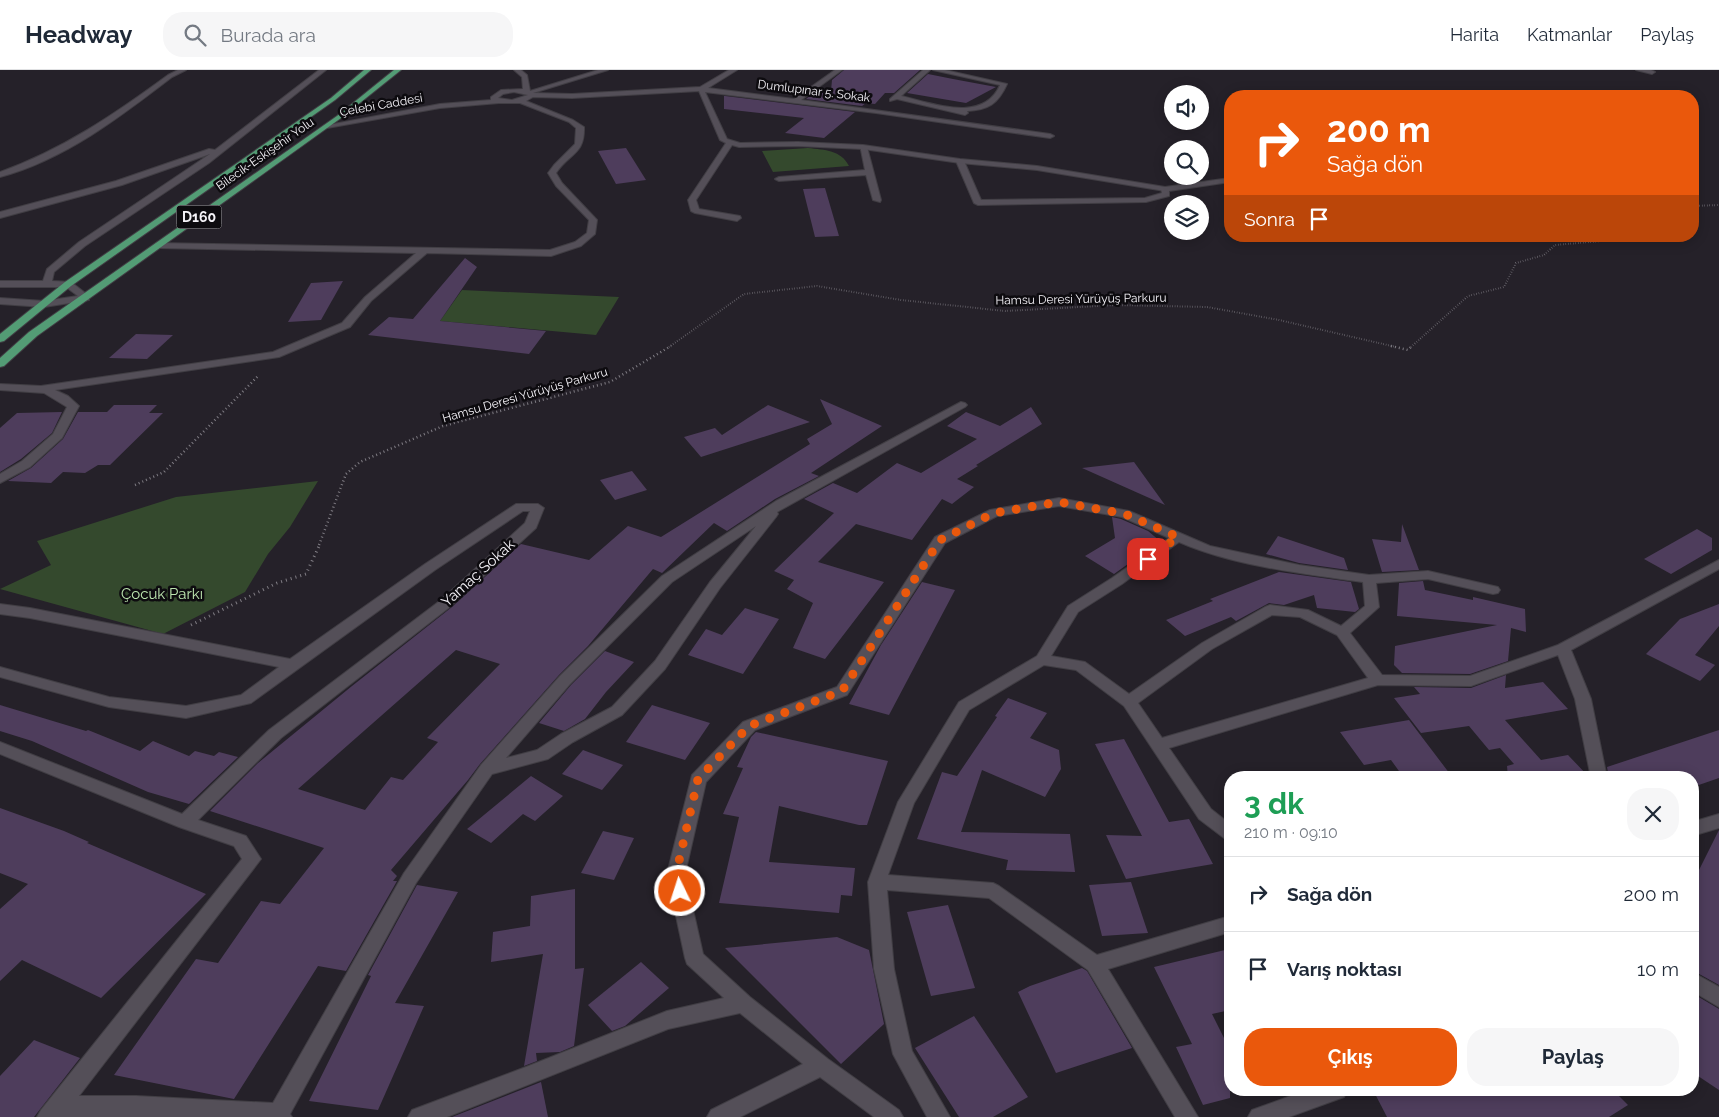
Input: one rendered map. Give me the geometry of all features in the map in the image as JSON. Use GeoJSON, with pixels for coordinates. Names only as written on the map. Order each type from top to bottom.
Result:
{"type":"FeatureCollection","features":[{"type":"Feature","properties":{"kind":"main road","name":"Bilecik-Eskişehir Yolu"},"geometry":{"type":"LineString","coordinates":[[0,339],[68,284],[333,99],[368,70]]}},
{"type":"Feature","properties":{"kind":"main road","name":"Bilecik-Eskişehir Yolu"},"geometry":{"type":"LineString","coordinates":[[0,364],[32,334],[86,298],[326,126],[398,70]]}},
{"type":"Feature","properties":{"kind":"street"},"geometry":{"type":"LineString","coordinates":[[0,175],[68,146],[103,126],[170,76],[183,70]]}},
{"type":"Feature","properties":{"kind":"street"},"geometry":{"type":"LineString","coordinates":[[47,284],[50,271],[82,244],[227,145],[323,70]]}},
{"type":"Feature","properties":{"kind":"street"},"geometry":{"type":"LineString","coordinates":[[496,98],[527,96],[605,70]]}},
{"type":"Feature","properties":{"kind":"street"},"geometry":{"type":"LineString","coordinates":[[734,70],[701,89],[724,140],[730,143],[752,146],[798,144],[863,147],[960,161],[1037,168],[1166,189],[1224,181]]}},
{"type":"Feature","properties":{"kind":"street"},"geometry":{"type":"LineString","coordinates":[[796,100],[838,70]]}},
{"type":"Feature","properties":{"kind":"street"},"geometry":{"type":"LineString","coordinates":[[876,110],[897,97],[927,70]]}},
{"type":"Feature","properties":{"kind":"street"},"geometry":{"type":"LineString","coordinates":[[936,70],[1004,84],[1000,93],[983,108],[958,110]]}},
{"type":"Feature","properties":{"kind":"street"},"geometry":{"type":"LineString","coordinates":[[1639,70],[1652,72]]}},
{"type":"Feature","properties":{"kind":"street"},"geometry":{"type":"LineString","coordinates":[[496,98],[507,91],[514,75],[525,76],[527,96]]}},
{"type":"Feature","properties":{"kind":"street","name":"Dumlupınar 5. Sokak"},"geometry":{"type":"LineString","coordinates":[[527,96],[572,96],[701,89],[876,110],[1050,136]]}},
{"type":"Feature","properties":{"kind":"street"},"geometry":{"type":"LineString","coordinates":[[158,245],[551,253],[578,244],[590,234],[593,220],[558,184],[552,173],[556,166],[574,152],[582,140],[580,127],[527,96],[507,91]]}},
{"type":"Feature","properties":{"kind":"street"},"geometry":{"type":"LineString","coordinates":[[897,97],[958,110],[1000,128]]}},
{"type":"Feature","properties":{"kind":"street","name":"Çelebi Caddesi"},"geometry":{"type":"LineString","coordinates":[[326,126],[496,98]]}},
{"type":"Feature","properties":{"kind":"street"},"geometry":{"type":"LineString","coordinates":[[730,143],[692,200],[695,211],[737,218]]}},
{"type":"Feature","properties":{"kind":"street"},"geometry":{"type":"LineString","coordinates":[[0,215],[119,183],[227,145]]}},
{"type":"Feature","properties":{"kind":"street"},"geometry":{"type":"LineString","coordinates":[[863,147],[877,200]]}},
{"type":"Feature","properties":{"kind":"street"},"geometry":{"type":"LineString","coordinates":[[960,161],[978,203],[1146,200],[1166,194],[1166,189]]}},
{"type":"Feature","properties":{"kind":"street"},"geometry":{"type":"LineString","coordinates":[[779,179],[869,172]]}},
{"type":"Feature","properties":{"kind":"street"},"geometry":{"type":"LineString","coordinates":[[0,387],[44,388],[275,355],[346,324],[368,299],[424,251]]}},
{"type":"Feature","properties":{"kind":"street"},"geometry":{"type":"LineString","coordinates":[[0,284],[68,284],[86,298]]}},
{"type":"Feature","properties":{"kind":"street"},"geometry":{"type":"LineString","coordinates":[[0,302],[44,304],[86,298]]}},
{"type":"Feature","properties":{"kind":"street"},"geometry":{"type":"LineString","coordinates":[[0,479],[26,464],[58,436],[73,406],[62,396],[44,388]]}},
{"type":"Feature","properties":{"kind":"street"},"geometry":{"type":"LineString","coordinates":[[53,1112],[136,1106],[280,1116],[410,878],[487,769],[565,680],[667,579],[780,504],[961,405]]}},
{"type":"Feature","properties":{"kind":"street"},"geometry":{"type":"LineString","coordinates":[[892,1117],[821,1066],[743,1003],[694,958],[676,874],[698,779],[749,726],[842,691],[940,540],[994,513],[1059,502],[1125,514],[1206,549],[1299,569],[1369,579],[1428,575],[1493,590]]}},
{"type":"Feature","properties":{"kind":"street"},"geometry":{"type":"LineString","coordinates":[[487,769],[542,755],[567,738],[617,711],[660,665],[716,585],[780,504]]}},
{"type":"Feature","properties":{"kind":"street","name":"Yamaç Sokak"},"geometry":{"type":"LineString","coordinates":[[185,822],[275,734],[446,602],[531,525],[538,508],[520,507],[430,567],[292,665]]}},
{"type":"Feature","properties":{"kind":"street"},"geometry":{"type":"LineString","coordinates":[[939,1117],[904,1054],[884,969],[877,882],[906,802],[964,706],[1042,660],[1073,609],[1118,581],[1178,537]]}},
{"type":"Feature","properties":{"kind":"street"},"geometry":{"type":"LineString","coordinates":[[1158,746],[1378,680],[1471,681],[1563,648],[1719,564]]}},
{"type":"Feature","properties":{"kind":"street"},"geometry":{"type":"LineString","coordinates":[[1342,632],[1372,607],[1369,579]]}},
{"type":"Feature","properties":{"kind":"street"},"geometry":{"type":"LineString","coordinates":[[0,609],[163,638],[292,665]]}},
{"type":"Feature","properties":{"kind":"street"},"geometry":{"type":"LineString","coordinates":[[1129,702],[1207,646],[1270,610],[1303,613],[1342,632],[1378,680]]}},
{"type":"Feature","properties":{"kind":"street"},"geometry":{"type":"LineString","coordinates":[[1563,648],[1583,699],[1598,771]]}},
{"type":"Feature","properties":{"kind":"street"},"geometry":{"type":"LineString","coordinates":[[1042,660],[1080,666],[1129,702],[1205,814],[1224,828]]}},
{"type":"Feature","properties":{"kind":"street"},"geometry":{"type":"LineString","coordinates":[[0,672],[109,702],[186,712],[246,699],[292,665]]}},
{"type":"Feature","properties":{"kind":"street"},"geometry":{"type":"LineString","coordinates":[[0,748],[185,822],[240,841],[252,859],[53,1112]]}},
{"type":"Feature","properties":{"kind":"street"},"geometry":{"type":"LineString","coordinates":[[1699,827],[1719,821]]}},
{"type":"Feature","properties":{"kind":"street"},"geometry":{"type":"LineString","coordinates":[[877,882],[993,891],[1095,964],[1188,1117]]}},
{"type":"Feature","properties":{"kind":"street"},"geometry":{"type":"LineString","coordinates":[[1095,964],[1224,926]]}},
{"type":"Feature","properties":{"kind":"street"},"geometry":{"type":"LineString","coordinates":[[1699,985],[1719,998]]}},
{"type":"Feature","properties":{"kind":"street"},"geometry":{"type":"LineString","coordinates":[[419,1117],[526,1077],[667,1020],[743,1003]]}},
{"type":"Feature","properties":{"kind":"street"},"geometry":{"type":"LineString","coordinates":[[718,1117],[821,1066]]}},
{"type":"Feature","properties":{"kind":"street"},"geometry":{"type":"LineString","coordinates":[[1259,1117],[1320,1096]]}},
{"type":"Feature","properties":{"kind":"path"},"geometry":{"type":"LineString","coordinates":[[1699,206],[1719,205]]}},
{"type":"Feature","properties":{"kind":"path","name":"Hamsu Deresi Yürüyüş Parkuru"},"geometry":{"type":"LineString","coordinates":[[163,638],[277,583],[306,574],[325,532],[346,474],[360,462],[444,426],[610,382],[678,342],[744,294],[817,286],[901,300],[1005,311],[1116,305],[1207,308],[1279,320],[1408,350],[1468,296],[1504,287],[1516,263],[1544,255],[1555,245],[1590,242]]}},
{"type":"Feature","properties":{"kind":"path"},"geometry":{"type":"LineString","coordinates":[[135,485],[164,472],[204,429],[254,381],[275,355]]}},
{"type":"Feature","properties":{"kind":"green space"},"geometry":{"type":"Polygon","coordinates":[[[808,148],[826,150],[837,154],[849,166],[773,172],[762,151],[808,148]]]}},
{"type":"Feature","properties":{"kind":"green space"},"geometry":{"type":"Polygon","coordinates":[[[462,290],[619,297],[596,335],[440,321],[462,290]]]}},
{"type":"Feature","properties":{"kind":"green space","name":"Çocuk Parkı"},"geometry":{"type":"Polygon","coordinates":[[[318,481],[290,527],[268,554],[245,592],[163,634],[0,589],[51,565],[37,541],[176,497],[318,481]]]}},
{"type":"Feature","properties":{"kind":"building"},"geometry":{"type":"Polygon","coordinates":[[[844,70],[920,70],[894,93],[885,93],[875,104],[866,103],[862,106],[806,99],[815,92],[831,91],[832,80],[844,70]]]}},
{"type":"Feature","properties":{"kind":"building"},"geometry":{"type":"Polygon","coordinates":[[[928,74],[996,87],[966,103],[907,93],[928,74]]]}},
{"type":"Feature","properties":{"kind":"building"},"geometry":{"type":"Polygon","coordinates":[[[724,96],[855,112],[824,138],[785,133],[804,118],[724,109],[724,96]]]}},
{"type":"Feature","properties":{"kind":"building"},"geometry":{"type":"Polygon","coordinates":[[[626,148],[646,180],[616,184],[598,151],[626,148]]]}},
{"type":"Feature","properties":{"kind":"building"},"geometry":{"type":"Polygon","coordinates":[[[825,188],[839,236],[815,237],[803,189],[825,188]]]}},
{"type":"Feature","properties":{"kind":"building"},"geometry":{"type":"Polygon","coordinates":[[[465,258],[477,267],[440,321],[546,331],[529,354],[368,335],[389,317],[413,319],[465,258]]]}},
{"type":"Feature","properties":{"kind":"building"},"geometry":{"type":"Polygon","coordinates":[[[343,281],[321,320],[288,322],[311,283],[343,281]]]}},
{"type":"Feature","properties":{"kind":"building"},"geometry":{"type":"Polygon","coordinates":[[[136,334],[173,335],[147,359],[109,358],[136,334]]]}},
{"type":"Feature","properties":{"kind":"building"},"geometry":{"type":"Polygon","coordinates":[[[820,399],[882,426],[811,473],[819,476],[775,499],[727,531],[714,523],[662,573],[653,569],[588,646],[559,675],[480,764],[391,870],[397,876],[393,881],[397,881],[346,971],[318,966],[234,1099],[114,1075],[196,959],[218,963],[261,901],[280,904],[324,848],[210,811],[258,763],[452,607],[521,544],[589,560],[628,526],[661,537],[810,444],[807,439],[832,424],[820,399]],[[456,650],[298,789],[365,810],[391,777],[403,780],[438,742],[427,738],[500,664],[456,650]]]}},
{"type":"Feature","properties":{"kind":"building"},"geometry":{"type":"Polygon","coordinates":[[[114,405],[157,405],[149,413],[163,413],[110,465],[98,465],[85,473],[63,472],[51,483],[8,481],[31,468],[63,439],[78,412],[107,412],[114,405]]]}},
{"type":"Feature","properties":{"kind":"building"},"geometry":{"type":"Polygon","coordinates":[[[768,405],[810,422],[701,457],[684,437],[715,428],[722,435],[768,405]]]}},
{"type":"Feature","properties":{"kind":"building"},"geometry":{"type":"Polygon","coordinates":[[[1031,407],[1042,424],[957,479],[974,487],[952,504],[942,499],[912,540],[856,524],[818,562],[884,582],[825,659],[793,648],[813,603],[787,589],[794,580],[774,571],[834,513],[804,499],[833,483],[857,493],[897,463],[921,473],[977,439],[947,426],[966,412],[1000,426],[1031,407]]]}},
{"type":"Feature","properties":{"kind":"building"},"geometry":{"type":"Polygon","coordinates":[[[62,412],[52,433],[21,459],[0,472],[0,428],[17,413],[62,412]]]}},
{"type":"Feature","properties":{"kind":"building"},"geometry":{"type":"Polygon","coordinates":[[[1134,462],[1165,505],[1082,468],[1134,462]]]}},
{"type":"Feature","properties":{"kind":"building"},"geometry":{"type":"Polygon","coordinates":[[[632,471],[647,490],[615,500],[600,480],[632,471]]]}},
{"type":"Feature","properties":{"kind":"building"},"geometry":{"type":"Polygon","coordinates":[[[1112,517],[1148,531],[1160,541],[1114,574],[1085,556],[1115,538],[1112,517]]]}},
{"type":"Feature","properties":{"kind":"building"},"geometry":{"type":"Polygon","coordinates":[[[1402,524],[1419,570],[1382,572],[1372,539],[1401,542],[1402,524]]]}},
{"type":"Feature","properties":{"kind":"building"},"geometry":{"type":"Polygon","coordinates":[[[1697,529],[1712,538],[1712,550],[1671,574],[1644,559],[1697,529]]]}},
{"type":"Feature","properties":{"kind":"building"},"geometry":{"type":"Polygon","coordinates":[[[1278,536],[1344,558],[1348,570],[1299,563],[1266,554],[1278,536]]]}},
{"type":"Feature","properties":{"kind":"building"},"geometry":{"type":"Polygon","coordinates":[[[1279,572],[1351,582],[1359,609],[1355,612],[1317,608],[1314,595],[1284,605],[1269,603],[1236,621],[1231,617],[1185,636],[1166,620],[1213,601],[1210,599],[1279,572]]]}},
{"type":"Feature","properties":{"kind":"building"},"geometry":{"type":"Polygon","coordinates":[[[1423,581],[1425,590],[1473,600],[1473,597],[1525,609],[1526,632],[1511,628],[1508,661],[1470,674],[1402,673],[1394,665],[1395,646],[1497,625],[1397,616],[1399,583],[1423,581]]]}},
{"type":"Feature","properties":{"kind":"building"},"geometry":{"type":"Polygon","coordinates":[[[922,582],[955,590],[889,715],[849,704],[881,645],[922,582]]]}},
{"type":"Feature","properties":{"kind":"building"},"geometry":{"type":"Polygon","coordinates":[[[1719,604],[1719,626],[1695,655],[1715,665],[1700,681],[1646,654],[1680,619],[1719,604]]]}},
{"type":"Feature","properties":{"kind":"building"},"geometry":{"type":"Polygon","coordinates":[[[745,608],[779,619],[743,674],[688,655],[706,629],[722,635],[745,608]]]}},
{"type":"Feature","properties":{"kind":"building"},"geometry":{"type":"Polygon","coordinates":[[[605,651],[634,662],[606,692],[585,719],[564,731],[539,723],[571,685],[605,651]]]}},
{"type":"Feature","properties":{"kind":"building"},"geometry":{"type":"Polygon","coordinates":[[[1506,675],[1505,688],[1543,682],[1568,709],[1505,720],[1541,760],[1568,755],[1583,771],[1507,771],[1507,766],[1514,764],[1500,748],[1489,750],[1469,726],[1421,733],[1394,698],[1420,694],[1414,687],[1471,688],[1506,675]]]}},
{"type":"Feature","properties":{"kind":"building"},"geometry":{"type":"Polygon","coordinates":[[[1008,698],[1047,713],[1030,738],[1059,750],[1061,769],[1045,797],[982,770],[961,832],[1070,834],[1075,872],[1006,870],[1008,860],[917,839],[942,772],[957,776],[1008,698]]]}},
{"type":"Feature","properties":{"kind":"building"},"geometry":{"type":"Polygon","coordinates":[[[0,705],[86,731],[88,730],[140,751],[153,741],[189,756],[195,751],[214,756],[219,752],[238,757],[189,804],[148,792],[32,741],[0,731],[0,705]]]}},
{"type":"Feature","properties":{"kind":"building"},"geometry":{"type":"Polygon","coordinates":[[[652,705],[710,723],[685,760],[626,742],[652,705]]]}},
{"type":"Feature","properties":{"kind":"building"},"geometry":{"type":"Polygon","coordinates":[[[1409,720],[1448,771],[1399,771],[1391,760],[1364,765],[1340,732],[1409,720]]]}},
{"type":"Feature","properties":{"kind":"building"},"geometry":{"type":"Polygon","coordinates":[[[1719,730],[1719,778],[1699,785],[1699,771],[1608,771],[1607,767],[1719,730]]]}},
{"type":"Feature","properties":{"kind":"building"},"geometry":{"type":"Polygon","coordinates":[[[756,732],[888,761],[867,825],[859,825],[779,806],[769,862],[855,868],[852,896],[841,895],[839,913],[719,903],[739,817],[723,814],[743,768],[737,767],[751,737],[756,732]]]}},
{"type":"Feature","properties":{"kind":"building"},"geometry":{"type":"Polygon","coordinates":[[[1124,739],[1169,822],[1189,819],[1213,864],[1126,879],[1106,835],[1142,836],[1095,744],[1124,739]]]}},
{"type":"Feature","properties":{"kind":"building"},"geometry":{"type":"Polygon","coordinates":[[[583,750],[623,765],[602,790],[562,774],[583,750]]]}},
{"type":"Feature","properties":{"kind":"building"},"geometry":{"type":"Polygon","coordinates":[[[531,776],[563,796],[535,821],[523,814],[491,843],[467,829],[531,776]]]}},
{"type":"Feature","properties":{"kind":"building"},"geometry":{"type":"Polygon","coordinates":[[[0,808],[64,831],[89,842],[87,843],[206,894],[101,998],[22,960],[0,981],[0,909],[28,884],[0,873],[0,808]]]}},
{"type":"Feature","properties":{"kind":"building"},"geometry":{"type":"Polygon","coordinates":[[[1719,830],[1719,985],[1699,974],[1699,870],[1719,830]]]}},
{"type":"Feature","properties":{"kind":"building"},"geometry":{"type":"Polygon","coordinates":[[[603,831],[634,838],[614,880],[581,873],[603,831]]]}},
{"type":"Feature","properties":{"kind":"building"},"geometry":{"type":"Polygon","coordinates":[[[1131,882],[1148,933],[1102,936],[1089,885],[1131,882]]]}},
{"type":"Feature","properties":{"kind":"building"},"geometry":{"type":"Polygon","coordinates":[[[417,885],[458,892],[395,1003],[424,1006],[378,1110],[309,1101],[371,976],[368,975],[417,885]]]}},
{"type":"Feature","properties":{"kind":"building"},"geometry":{"type":"Polygon","coordinates":[[[575,889],[575,969],[584,968],[574,1046],[560,1052],[536,1053],[537,1061],[524,1066],[543,954],[491,962],[493,932],[530,926],[531,896],[575,889]]]}},
{"type":"Feature","properties":{"kind":"building"},"geometry":{"type":"Polygon","coordinates":[[[948,905],[975,988],[931,996],[907,912],[948,905]]]}},
{"type":"Feature","properties":{"kind":"building"},"geometry":{"type":"Polygon","coordinates":[[[837,937],[869,950],[884,1024],[841,1064],[725,948],[837,937]]]}},
{"type":"Feature","properties":{"kind":"building"},"geometry":{"type":"Polygon","coordinates":[[[1224,950],[1224,1011],[1212,1014],[1224,1038],[1224,1096],[1230,1096],[1230,1098],[1203,1105],[1176,1047],[1192,1044],[1154,967],[1224,950]]]}},
{"type":"Feature","properties":{"kind":"building"},"geometry":{"type":"Polygon","coordinates":[[[641,962],[669,988],[625,1026],[612,1031],[588,1005],[641,962]]]}},
{"type":"Feature","properties":{"kind":"building"},"geometry":{"type":"Polygon","coordinates":[[[1082,968],[1087,971],[1132,1048],[1056,1073],[1018,992],[1082,968]]]}},
{"type":"Feature","properties":{"kind":"building"},"geometry":{"type":"Polygon","coordinates":[[[1699,997],[1719,1009],[1719,1090],[1699,1077],[1699,997]]]}},
{"type":"Feature","properties":{"kind":"building"},"geometry":{"type":"Polygon","coordinates":[[[974,1016],[1028,1097],[993,1117],[959,1117],[915,1048],[974,1016]]]}},
{"type":"Feature","properties":{"kind":"building"},"geometry":{"type":"Polygon","coordinates":[[[34,1040],[80,1058],[34,1117],[0,1117],[0,1076],[34,1040]]]}},
{"type":"Feature","properties":{"kind":"building"},"geometry":{"type":"Polygon","coordinates":[[[541,1082],[548,1117],[452,1117],[541,1082]]]}},
{"type":"Feature","properties":{"kind":"building"},"geometry":{"type":"Polygon","coordinates":[[[1376,1096],[1619,1096],[1628,1105],[1609,1117],[1387,1117],[1376,1096]]]}},
{"type":"Feature","properties":{"kind":"route"},"geometry":{"type":"LineString","coordinates":[[680,891],[676,874],[698,779],[749,726],[842,691],[940,540],[994,513],[1059,502],[1125,514],[1178,537],[1148,559]]}}]}
